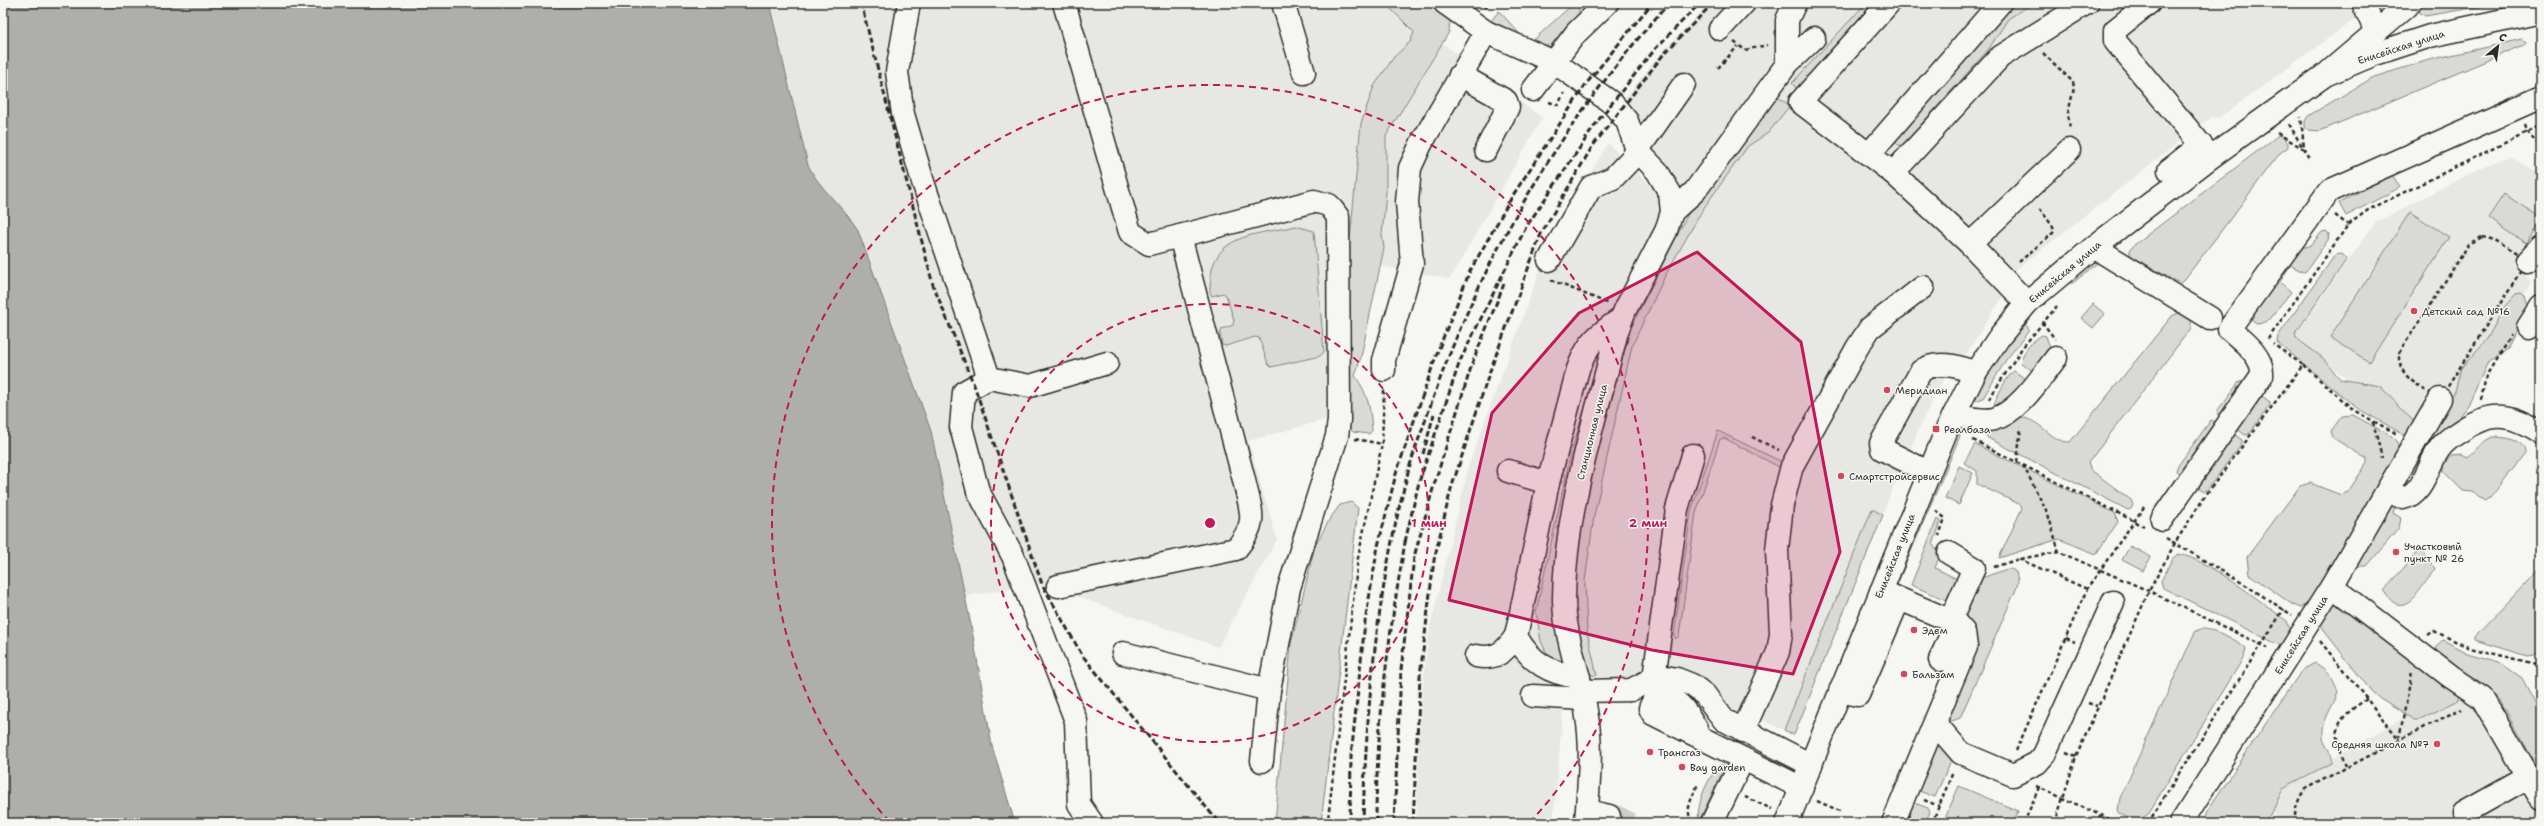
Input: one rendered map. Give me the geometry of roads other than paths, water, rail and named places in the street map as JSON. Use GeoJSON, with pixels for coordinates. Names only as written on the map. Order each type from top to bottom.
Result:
{"type":"FeatureCollection","features":[{"type":"Feature","properties":{"kind":"street"},"geometry":{"type":"LineString","coordinates":[[909,3],[897,72],[903,114],[923,182],[989,378]]}},
{"type":"Feature","properties":{"kind":"street"},"geometry":{"type":"LineString","coordinates":[[1064,3],[1130,232],[1149,244],[1314,201],[1329,205],[1338,217],[1339,420],[1337,436],[1289,588],[1269,690],[1262,761]]}},
{"type":"Feature","properties":{"kind":"street"},"geometry":{"type":"LineString","coordinates":[[1283,3],[1304,73]]}},
{"type":"Feature","properties":{"kind":"street"},"geometry":{"type":"LineString","coordinates":[[1445,3],[1486,32],[1554,62],[1620,110],[1627,121],[1637,150],[1657,171],[1670,193],[1672,212]]}},
{"type":"Feature","properties":{"kind":"street"},"geometry":{"type":"LineString","coordinates":[[1720,29],[1744,3]]}},
{"type":"Feature","properties":{"kind":"street"},"geometry":{"type":"LineString","coordinates":[[1787,60],[1787,20],[1795,3]]}},
{"type":"Feature","properties":{"kind":"street"},"geometry":{"type":"LineString","coordinates":[[1889,3],[1800,102],[1893,174],[1970,244],[2027,303]]}},
{"type":"Feature","properties":{"kind":"street"},"geometry":{"type":"LineString","coordinates":[[1869,154],[2000,3]]}},
{"type":"Feature","properties":{"kind":"street"},"geometry":{"type":"LineString","coordinates":[[1893,174],[2000,57],[2087,3]]}},
{"type":"Feature","properties":{"kind":"street"},"geometry":{"type":"LineString","coordinates":[[2150,3],[2115,30],[2115,41],[2206,151],[2169,170]]}},
{"type":"Feature","properties":{"kind":"street"},"geometry":{"type":"LineString","coordinates":[[2363,3],[2376,32]]}},
{"type":"Feature","properties":{"kind":"street"},"geometry":{"type":"LineString","coordinates":[[2325,75],[2410,3]]}},
{"type":"Feature","properties":{"kind":"street"},"geometry":{"type":"LineString","coordinates":[[1533,90],[1576,33],[1600,5]]}},
{"type":"Feature","properties":{"kind":"street","name":"Енисейская улица"},"geometry":{"type":"LineString","coordinates":[[1782,818],[1808,794],[1811,765],[1840,691],[1890,595],[1928,472],[1954,415],[1975,373],[2000,336],[2027,303],[2206,151],[2325,75],[2375,54],[2430,36],[2541,12]]}},
{"type":"Feature","properties":{"kind":"street"},"geometry":{"type":"LineString","coordinates":[[1384,370],[1384,360],[1412,264],[1407,202],[1410,168],[1460,75],[1486,32]]}},
{"type":"Feature","properties":{"kind":"street"},"geometry":{"type":"LineString","coordinates":[[1672,212],[1695,190],[1787,60],[1814,38]]}},
{"type":"Feature","properties":{"kind":"street"},"geometry":{"type":"LineString","coordinates":[[1460,75],[1506,101],[1508,107],[1486,150]]}},
{"type":"Feature","properties":{"kind":"street"},"geometry":{"type":"LineString","coordinates":[[1549,260],[1591,187],[1612,178],[1637,150],[1684,84]]}},
{"type":"Feature","properties":{"kind":"street"},"geometry":{"type":"LineString","coordinates":[[2163,528],[2262,374],[2261,364],[2256,355],[2229,329],[2329,191],[2541,97]]}},
{"type":"Feature","properties":{"kind":"street"},"geometry":{"type":"LineString","coordinates":[[1970,244],[2069,150]]}},
{"type":"Feature","properties":{"kind":"street","name":"Станционная улица"},"geometry":{"type":"LineString","coordinates":[[1586,817],[1589,739],[1582,689],[1568,632],[1564,600],[1566,555],[1573,510],[1621,319],[1672,212]]}},
{"type":"Feature","properties":{"kind":"street"},"geometry":{"type":"LineString","coordinates":[[1058,586],[1236,549],[1248,534],[1253,518],[1180,236]]}},
{"type":"Feature","properties":{"kind":"street"},"geometry":{"type":"LineString","coordinates":[[2094,247],[2210,318]]}},
{"type":"Feature","properties":{"kind":"street"},"geometry":{"type":"LineString","coordinates":[[1743,731],[1778,652],[1781,634],[1777,550],[1782,505],[1792,466],[1857,348],[1870,328],[1923,287]]}},
{"type":"Feature","properties":{"kind":"street"},"geometry":{"type":"LineString","coordinates":[[2521,329],[2541,307]]}},
{"type":"Feature","properties":{"kind":"street"},"geometry":{"type":"LineString","coordinates":[[1476,656],[1488,659],[1498,656],[1507,649],[1516,636],[1548,483],[1585,350],[1597,335],[1621,319]]}},
{"type":"Feature","properties":{"kind":"street"},"geometry":{"type":"LineString","coordinates":[[1954,415],[1976,420],[1994,418],[2015,405],[2056,358]]}},
{"type":"Feature","properties":{"kind":"street"},"geometry":{"type":"LineString","coordinates":[[1092,823],[1079,804],[1076,721],[1013,556],[978,491],[961,427],[964,392],[989,378],[1030,386],[1107,363]]}},
{"type":"Feature","properties":{"kind":"street"},"geometry":{"type":"LineString","coordinates":[[1928,472],[1882,449],[1881,443],[1921,371],[1926,367],[1951,365],[1975,373]]}},
{"type":"Feature","properties":{"kind":"street","name":"Енисейская улица"},"geometry":{"type":"LineString","coordinates":[[2181,823],[2332,586],[2440,399]]}},
{"type":"Feature","properties":{"kind":"street"},"geometry":{"type":"LineString","coordinates":[[2389,489],[2403,498],[2415,493],[2441,447],[2467,426],[2485,418],[2500,415],[2518,419],[2541,433]]}},
{"type":"Feature","properties":{"kind":"street"},"geometry":{"type":"LineString","coordinates":[[1654,678],[1677,509],[1694,455]]}},
{"type":"Feature","properties":{"kind":"street"},"geometry":{"type":"LineString","coordinates":[[1508,471],[1548,483]]}},
{"type":"Feature","properties":{"kind":"street"},"geometry":{"type":"LineString","coordinates":[[1940,660],[1974,568],[1949,553]]}},
{"type":"Feature","properties":{"kind":"street"},"geometry":{"type":"LineString","coordinates":[[2332,586],[2417,649],[2451,677],[2482,698],[2530,776],[2541,798]]}},
{"type":"Feature","properties":{"kind":"street"},"geometry":{"type":"LineString","coordinates":[[1890,595],[1953,622],[1964,632],[1966,647],[1893,823]]}},
{"type":"Feature","properties":{"kind":"street"},"geometry":{"type":"LineString","coordinates":[[1935,723],[1961,753],[2010,774],[2037,762],[2044,755],[2113,602]]}},
{"type":"Feature","properties":{"kind":"street"},"geometry":{"type":"LineString","coordinates":[[1516,636],[1523,650],[1534,661],[1561,675],[1582,689]]}},
{"type":"Feature","properties":{"kind":"street"},"geometry":{"type":"LineString","coordinates":[[1122,653],[1269,690]]}},
{"type":"Feature","properties":{"kind":"street"},"geometry":{"type":"LineString","coordinates":[[1533,696],[1582,689],[1631,690],[1654,678],[1666,677],[1692,685],[1705,695],[1724,720],[1811,765]]}},
{"type":"Feature","properties":{"kind":"street"},"geometry":{"type":"LineString","coordinates":[[1696,728],[1679,704],[1670,698],[1656,696],[1652,701],[1650,708],[1653,714],[1743,759],[1808,794]]}},
{"type":"Feature","properties":{"kind":"street"},"geometry":{"type":"LineString","coordinates":[[1712,823],[1743,759]]}},
{"type":"Feature","properties":{"kind":"street"},"geometry":{"type":"LineString","coordinates":[[2464,814],[2530,776]]}},
{"type":"Feature","properties":{"kind":"street"},"geometry":{"type":"LineString","coordinates":[[1586,817],[1609,816]]}},
{"type":"Feature","properties":{"kind":"tunnel"},"geometry":{"type":"LineString","coordinates":[[1619,823],[1626,809]]}},
{"type":"Feature","properties":{"kind":"railway"},"geometry":{"type":"LineString","coordinates":[[861,3],[933,285],[974,385],[1042,584],[1082,655],[1219,823]]}},
{"type":"Feature","properties":{"kind":"railway"},"geometry":{"type":"LineString","coordinates":[[1350,823],[1351,757],[1365,622],[1378,546],[1396,474],[1437,353],[1470,271],[1513,195],[1586,84],[1652,3]]}},
{"type":"Feature","properties":{"kind":"railway"},"geometry":{"type":"LineString","coordinates":[[1363,823],[1370,693],[1380,607],[1387,565],[1406,480],[1430,407],[1451,351],[1474,297],[1500,244],[1529,193],[1560,143],[1594,95],[1630,48],[1669,3]]}},
{"type":"Feature","properties":{"kind":"railway"},"geometry":{"type":"LineString","coordinates":[[1405,542],[1419,482],[1460,361],[1526,227],[1600,118],[1656,48],[1700,3]]}},
{"type":"Feature","properties":{"kind":"railway"},"geometry":{"type":"LineString","coordinates":[[1413,823],[1420,676],[1434,560],[1451,489],[1490,371],[1541,234],[1592,147],[1663,55],[1713,3]]}},
{"type":"Feature","properties":{"kind":"railway"},"geometry":{"type":"LineString","coordinates":[[1394,823],[1401,670],[1414,557],[1434,485],[1472,364],[1504,284]]}},
{"type":"Feature","properties":{"kind":"railway"},"geometry":{"type":"LineString","coordinates":[[1423,454],[1434,414]]}},
{"type":"Feature","properties":{"kind":"railway"},"geometry":{"type":"LineString","coordinates":[[1376,823],[1378,751],[1381,715],[1394,608],[1406,537]]}},
{"type":"Feature","properties":{"kind":"place","name":"Детский сад №16"},"geometry":{"type":"Point","coordinates":[2414,311]}},
{"type":"Feature","properties":{"kind":"place","name":"Меридиан"},"geometry":{"type":"Point","coordinates":[1887,390]}},
{"type":"Feature","properties":{"kind":"place","name":"Реалбаза"},"geometry":{"type":"Point","coordinates":[1936,429]}},
{"type":"Feature","properties":{"kind":"place","name":"Смартстройсервис"},"geometry":{"type":"Point","coordinates":[1841,476]}},
{"type":"Feature","properties":{"kind":"place","name":"Участковый пункт № 26"},"geometry":{"type":"Point","coordinates":[2396,552]}},
{"type":"Feature","properties":{"kind":"place","name":"Эдем"},"geometry":{"type":"Point","coordinates":[1914,630]}},
{"type":"Feature","properties":{"kind":"place","name":"Бальзам"},"geometry":{"type":"Point","coordinates":[1904,674]}},
{"type":"Feature","properties":{"kind":"place","name":"Средняя школа №7"},"geometry":{"type":"Point","coordinates":[2437,744]}},
{"type":"Feature","properties":{"kind":"place","name":"Трансгаз"},"geometry":{"type":"Point","coordinates":[1650,752]}},
{"type":"Feature","properties":{"kind":"place","name":"Bay garden"},"geometry":{"type":"Point","coordinates":[1682,767]}}]}
